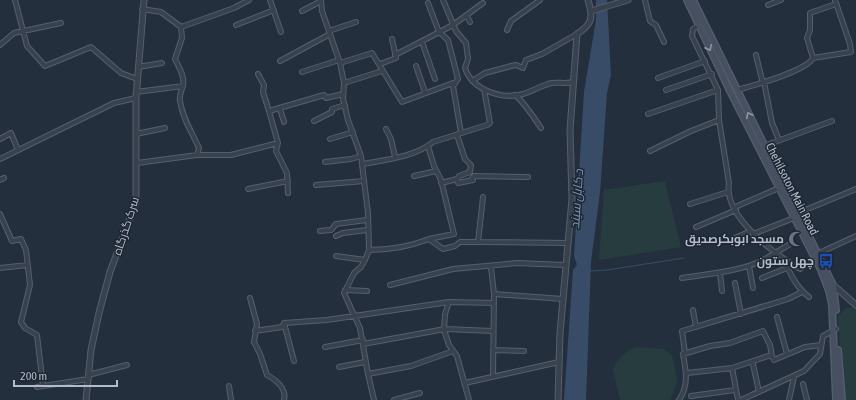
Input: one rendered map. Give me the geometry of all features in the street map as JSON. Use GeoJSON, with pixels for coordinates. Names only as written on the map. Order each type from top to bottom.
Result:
{"type":"FeatureCollection","features":[{"type":"Feature","properties":{"kind":"main road","name":"Chehilsoton Main Road"},"geometry":{"type":"LineString","coordinates":[[687,0],[698,26],[779,188],[796,216]]}},
{"type":"Feature","properties":{"kind":"main road","name":"Chehilsoton Main Road"},"geometry":{"type":"LineString","coordinates":[[693,0],[764,146],[796,216],[832,286],[835,298],[836,400]]}},
{"type":"Feature","properties":{"kind":"main road","name":"Chehilsoton Main Road"},"geometry":{"type":"LineString","coordinates":[[816,256],[829,291],[835,330],[842,400]]}},
{"type":"Feature","properties":{"kind":"street"},"geometry":{"type":"LineString","coordinates":[[21,0],[15,1],[27,46],[45,66],[91,46],[121,73],[137,79]]}},
{"type":"Feature","properties":{"kind":"street","name":"سرک گذرگاه"},"geometry":{"type":"LineString","coordinates":[[86,400],[91,350],[106,286],[136,202],[136,95],[142,9],[144,0]]}},
{"type":"Feature","properties":{"kind":"street"},"geometry":{"type":"LineString","coordinates":[[181,27],[234,8],[249,0]]}},
{"type":"Feature","properties":{"kind":"street"},"geometry":{"type":"LineString","coordinates":[[270,0],[281,32]]}},
{"type":"Feature","properties":{"kind":"street"},"geometry":{"type":"LineString","coordinates":[[302,11],[321,0],[322,10],[340,62],[344,83],[343,94],[348,120],[361,156],[369,250],[361,267],[354,273],[345,290],[346,297],[360,328],[365,362],[374,400]]}},
{"type":"Feature","properties":{"kind":"street"},"geometry":{"type":"LineString","coordinates":[[443,0],[453,25],[466,43],[468,65],[465,68],[472,81],[476,86],[515,96],[521,100],[541,128]]}},
{"type":"Feature","properties":{"kind":"street"},"geometry":{"type":"LineString","coordinates":[[507,30],[511,21],[540,0]]}},
{"type":"Feature","properties":{"kind":"street"},"geometry":{"type":"LineString","coordinates":[[472,81],[485,73],[516,64],[523,68],[526,60],[542,54],[586,28],[592,18],[593,11],[588,0]]}},
{"type":"Feature","properties":{"kind":"street"},"geometry":{"type":"LineString","coordinates":[[593,11],[610,4],[628,0]]}},
{"type":"Feature","properties":{"kind":"street"},"geometry":{"type":"LineString","coordinates":[[645,0],[650,21],[656,25],[664,42]]}},
{"type":"Feature","properties":{"kind":"street"},"geometry":{"type":"LineString","coordinates":[[768,5],[781,0]]}},
{"type":"Feature","properties":{"kind":"street"},"geometry":{"type":"LineString","coordinates":[[737,90],[797,70],[813,58],[851,52],[850,44],[836,2],[810,13],[810,30],[807,38],[813,58]]}},
{"type":"Feature","properties":{"kind":"street"},"geometry":{"type":"LineString","coordinates":[[428,3],[439,32],[446,37],[450,43],[458,79],[453,86],[459,134],[465,158],[471,166],[470,172],[459,176],[457,180],[441,183]]}},
{"type":"Feature","properties":{"kind":"street"},"geometry":{"type":"LineString","coordinates":[[380,64],[395,59],[396,55],[453,25],[483,3]]}},
{"type":"Feature","properties":{"kind":"street"},"geometry":{"type":"LineString","coordinates":[[142,9],[161,12],[181,27],[182,38],[175,59],[182,76],[183,86],[180,92],[180,102],[188,129],[199,148],[197,155]]}},
{"type":"Feature","properties":{"kind":"street"},"geometry":{"type":"LineString","coordinates":[[236,25],[257,15],[274,10]]}},
{"type":"Feature","properties":{"kind":"street"},"geometry":{"type":"LineString","coordinates":[[467,16],[470,22]]}},
{"type":"Feature","properties":{"kind":"street"},"geometry":{"type":"LineString","coordinates":[[280,61],[330,33],[356,22]]}},
{"type":"Feature","properties":{"kind":"street"},"geometry":{"type":"LineString","coordinates":[[0,45],[14,33],[62,23]]}},
{"type":"Feature","properties":{"kind":"street"},"geometry":{"type":"LineString","coordinates":[[698,26],[693,29],[692,36],[712,74],[718,90],[719,120],[729,183],[728,192],[735,209],[752,232],[775,253],[800,269],[816,256],[856,236]]}},
{"type":"Feature","properties":{"kind":"street"},"geometry":{"type":"LineString","coordinates":[[558,400],[563,299],[572,199],[570,130],[577,34]]}},
{"type":"Feature","properties":{"kind":"street"},"geometry":{"type":"LineString","coordinates":[[392,39],[396,55]]}},
{"type":"Feature","properties":{"kind":"street"},"geometry":{"type":"LineString","coordinates":[[422,42],[435,79]]}},
{"type":"Feature","properties":{"kind":"street"},"geometry":{"type":"LineString","coordinates":[[850,44],[856,43]]}},
{"type":"Feature","properties":{"kind":"street"},"geometry":{"type":"LineString","coordinates":[[302,72],[372,53],[402,102],[425,92],[453,83],[455,84]]}},
{"type":"Feature","properties":{"kind":"street"},"geometry":{"type":"LineString","coordinates":[[756,55],[762,80],[764,82],[772,123],[778,140]]}},
{"type":"Feature","properties":{"kind":"street"},"geometry":{"type":"LineString","coordinates":[[658,78],[705,61]]}},
{"type":"Feature","properties":{"kind":"street"},"geometry":{"type":"LineString","coordinates":[[138,67],[162,63]]}},
{"type":"Feature","properties":{"kind":"street"},"geometry":{"type":"LineString","coordinates":[[416,66],[425,92]]}},
{"type":"Feature","properties":{"kind":"street"},"geometry":{"type":"LineString","coordinates":[[344,83],[382,71]]}},
{"type":"Feature","properties":{"kind":"street"},"geometry":{"type":"LineString","coordinates":[[258,74],[264,85],[262,92],[278,143],[276,151],[287,173],[288,193]]}},
{"type":"Feature","properties":{"kind":"street"},"geometry":{"type":"LineString","coordinates":[[666,90],[712,74]]}},
{"type":"Feature","properties":{"kind":"street"},"geometry":{"type":"LineString","coordinates":[[515,96],[550,84],[574,82]]}},
{"type":"Feature","properties":{"kind":"street"},"geometry":{"type":"LineString","coordinates":[[0,159],[114,103],[136,95],[183,86]]}},
{"type":"Feature","properties":{"kind":"street"},"geometry":{"type":"LineString","coordinates":[[362,164],[394,157],[428,146],[432,142],[490,123],[484,89]]}},
{"type":"Feature","properties":{"kind":"street"},"geometry":{"type":"LineString","coordinates":[[648,114],[718,90]]}},
{"type":"Feature","properties":{"kind":"street"},"geometry":{"type":"LineString","coordinates":[[269,111],[324,95],[326,98],[343,94]]}},
{"type":"Feature","properties":{"kind":"street"},"geometry":{"type":"LineString","coordinates":[[314,121],[332,112],[332,110],[345,105]]}},
{"type":"Feature","properties":{"kind":"street"},"geometry":{"type":"LineString","coordinates":[[280,109],[284,122]]}},
{"type":"Feature","properties":{"kind":"street"},"geometry":{"type":"LineString","coordinates":[[650,151],[691,130],[719,120]]}},
{"type":"Feature","properties":{"kind":"street"},"geometry":{"type":"LineString","coordinates":[[764,146],[832,121]]}},
{"type":"Feature","properties":{"kind":"street"},"geometry":{"type":"LineString","coordinates":[[136,134],[165,128]]}},
{"type":"Feature","properties":{"kind":"street"},"geometry":{"type":"LineString","coordinates":[[386,129],[391,139],[394,157]]}},
{"type":"Feature","properties":{"kind":"street"},"geometry":{"type":"LineString","coordinates":[[330,139],[353,132]]}},
{"type":"Feature","properties":{"kind":"street"},"geometry":{"type":"LineString","coordinates":[[0,138],[11,133],[18,150]]}},
{"type":"Feature","properties":{"kind":"street"},"geometry":{"type":"LineString","coordinates":[[137,163],[197,155],[231,156],[278,143]]}},
{"type":"Feature","properties":{"kind":"street"},"geometry":{"type":"LineString","coordinates":[[369,250],[378,250],[412,244],[454,234],[441,183],[428,146]]}},
{"type":"Feature","properties":{"kind":"street"},"geometry":{"type":"LineString","coordinates":[[325,162],[351,159],[361,156]]}},
{"type":"Feature","properties":{"kind":"street"},"geometry":{"type":"LineString","coordinates":[[414,176],[436,171]]}},
{"type":"Feature","properties":{"kind":"street"},"geometry":{"type":"LineString","coordinates":[[457,180],[458,183],[464,183],[473,180],[472,178],[474,176],[528,177]]}},
{"type":"Feature","properties":{"kind":"street"},"geometry":{"type":"LineString","coordinates":[[316,185],[364,180]]}},
{"type":"Feature","properties":{"kind":"street"},"geometry":{"type":"LineString","coordinates":[[248,189],[288,181]]}},
{"type":"Feature","properties":{"kind":"street"},"geometry":{"type":"LineString","coordinates":[[696,227],[779,188]]}},
{"type":"Feature","properties":{"kind":"street"},"geometry":{"type":"LineString","coordinates":[[730,240],[796,216],[856,189]]}},
{"type":"Feature","properties":{"kind":"street"},"geometry":{"type":"LineString","coordinates":[[690,204],[728,192]]}},
{"type":"Feature","properties":{"kind":"street"},"geometry":{"type":"LineString","coordinates":[[478,242],[483,197]]}},
{"type":"Feature","properties":{"kind":"street"},"geometry":{"type":"LineString","coordinates":[[0,214],[12,241],[22,240],[26,250],[30,285],[21,322],[25,328],[37,335],[43,386]]}},
{"type":"Feature","properties":{"kind":"street"},"geometry":{"type":"LineString","coordinates":[[320,231],[331,230],[336,224],[367,220]]}},
{"type":"Feature","properties":{"kind":"street"},"geometry":{"type":"LineString","coordinates":[[336,236],[343,233],[367,230]]}},
{"type":"Feature","properties":{"kind":"street"},"geometry":{"type":"LineString","coordinates":[[429,239],[443,249],[455,246],[460,242],[567,244]]}},
{"type":"Feature","properties":{"kind":"street"},"geometry":{"type":"LineString","coordinates":[[682,278],[749,266],[760,262],[792,243]]}},
{"type":"Feature","properties":{"kind":"street"},"geometry":{"type":"LineString","coordinates":[[336,256],[365,260]]}},
{"type":"Feature","properties":{"kind":"street"},"geometry":{"type":"LineString","coordinates":[[788,262],[786,265],[787,268],[802,292],[808,297]]}},
{"type":"Feature","properties":{"kind":"street"},"geometry":{"type":"LineString","coordinates":[[390,285],[453,269],[517,263],[566,265]]}},
{"type":"Feature","properties":{"kind":"street"},"geometry":{"type":"LineString","coordinates":[[0,268],[27,265]]}},
{"type":"Feature","properties":{"kind":"street"},"geometry":{"type":"LineString","coordinates":[[491,266],[494,294],[493,377]]}},
{"type":"Feature","properties":{"kind":"street"},"geometry":{"type":"LineString","coordinates":[[749,266],[752,288]]}},
{"type":"Feature","properties":{"kind":"street"},"geometry":{"type":"LineString","coordinates":[[762,278],[787,268]]}},
{"type":"Feature","properties":{"kind":"street"},"geometry":{"type":"LineString","coordinates":[[720,272],[722,291]]}},
{"type":"Feature","properties":{"kind":"street"},"geometry":{"type":"LineString","coordinates":[[735,283],[741,314]]}},
{"type":"Feature","properties":{"kind":"street"},"geometry":{"type":"LineString","coordinates":[[832,286],[856,305]]}},
{"type":"Feature","properties":{"kind":"street"},"geometry":{"type":"LineString","coordinates":[[345,290],[367,291]]}},
{"type":"Feature","properties":{"kind":"street"},"geometry":{"type":"LineString","coordinates":[[679,400],[687,373],[683,354],[685,353],[681,332],[788,299],[802,292]]}},
{"type":"Feature","properties":{"kind":"street"},"geometry":{"type":"LineString","coordinates":[[494,294],[563,299]]}},
{"type":"Feature","properties":{"kind":"street"},"geometry":{"type":"LineString","coordinates":[[835,298],[844,296]]}},
{"type":"Feature","properties":{"kind":"street"},"geometry":{"type":"LineString","coordinates":[[250,298],[257,324],[254,342],[267,375],[276,380],[280,385],[284,393],[284,400]]}},
{"type":"Feature","properties":{"kind":"street"},"geometry":{"type":"LineString","coordinates":[[255,331],[282,327],[284,323],[327,320],[449,302],[494,303]]}},
{"type":"Feature","properties":{"kind":"street"},"geometry":{"type":"LineString","coordinates":[[449,302],[445,314],[444,330],[452,350],[457,356],[469,400]]}},
{"type":"Feature","properties":{"kind":"street"},"geometry":{"type":"LineString","coordinates":[[693,310],[696,327]]}},
{"type":"Feature","properties":{"kind":"street"},"geometry":{"type":"LineString","coordinates":[[777,317],[787,354]]}},
{"type":"Feature","properties":{"kind":"street"},"geometry":{"type":"LineString","coordinates":[[284,323],[294,361]]}},
{"type":"Feature","properties":{"kind":"street"},"geometry":{"type":"LineString","coordinates":[[325,347],[444,330],[493,331]]}},
{"type":"Feature","properties":{"kind":"street"},"geometry":{"type":"LineString","coordinates":[[732,368],[736,390],[740,400],[794,377],[804,371],[820,354],[823,336],[835,330]]}},
{"type":"Feature","properties":{"kind":"street"},"geometry":{"type":"LineString","coordinates":[[685,353],[730,342],[763,331],[770,345],[774,360],[805,347],[821,345]]}},
{"type":"Feature","properties":{"kind":"street"},"geometry":{"type":"LineString","coordinates":[[368,374],[411,366],[452,350]]}},
{"type":"Feature","properties":{"kind":"street"},"geometry":{"type":"LineString","coordinates":[[493,350],[524,352]]}},
{"type":"Feature","properties":{"kind":"street"},"geometry":{"type":"LineString","coordinates":[[687,373],[732,368],[772,356]]}},
{"type":"Feature","properties":{"kind":"street"},"geometry":{"type":"LineString","coordinates":[[339,367],[365,362]]}},
{"type":"Feature","properties":{"kind":"street"},"geometry":{"type":"LineString","coordinates":[[465,383],[559,362]]}},
{"type":"Feature","properties":{"kind":"street"},"geometry":{"type":"LineString","coordinates":[[753,364],[759,392]]}},
{"type":"Feature","properties":{"kind":"street"},"geometry":{"type":"LineString","coordinates":[[37,387],[88,377],[127,365]]}},
{"type":"Feature","properties":{"kind":"street"},"geometry":{"type":"LineString","coordinates":[[789,400],[794,377]]}},
{"type":"Feature","properties":{"kind":"street"},"geometry":{"type":"LineString","coordinates":[[803,384],[807,400]]}},
{"type":"Feature","properties":{"kind":"street"},"geometry":{"type":"LineString","coordinates":[[229,386],[231,400]]}},
{"type":"Feature","properties":{"kind":"street"},"geometry":{"type":"LineString","coordinates":[[690,396],[736,390]]}},
{"type":"Feature","properties":{"kind":"street"},"geometry":{"type":"LineString","coordinates":[[394,400],[420,394]]}},
{"type":"Feature","properties":{"kind":"green space"},"geometry":{"type":"Polygon","coordinates":[[[665,181],[681,247],[599,260],[604,190],[665,181]]]}},
{"type":"Feature","properties":{"kind":"green space"},"geometry":{"type":"Polygon","coordinates":[[[846,308],[856,308],[856,400],[843,400],[838,316],[846,308]]]}},
{"type":"Feature","properties":{"kind":"green space"},"geometry":{"type":"Polygon","coordinates":[[[636,347],[663,349],[671,354],[674,362],[677,383],[670,400],[620,400],[613,370],[614,366],[622,356],[636,347]]]}},
{"type":"Feature","properties":{"kind":"water"},"geometry":{"type":"Polygon","coordinates":[[[596,0],[607,0],[611,75],[607,93],[600,192],[591,262],[586,400],[564,400],[573,270],[577,265],[574,256],[584,92],[596,20],[596,0]]]}},
{"type":"Feature","properties":{"kind":"waterway"},"geometry":{"type":"LineString","coordinates":[[590,271],[607,270],[684,258]]}},
{"type":"Feature","properties":{"kind":"place","name":"مسجد ابوبکرصدیق"},"geometry":{"type":"Point","coordinates":[796,239]}},
{"type":"Feature","properties":{"kind":"place","name":"چهل ستون"},"geometry":{"type":"Point","coordinates":[826,261]}},
{"type":"Feature","properties":{"kind":"water label","name":"د کابل سيند"},"geometry":{"type":"Point","coordinates":[576,199]}}]}
